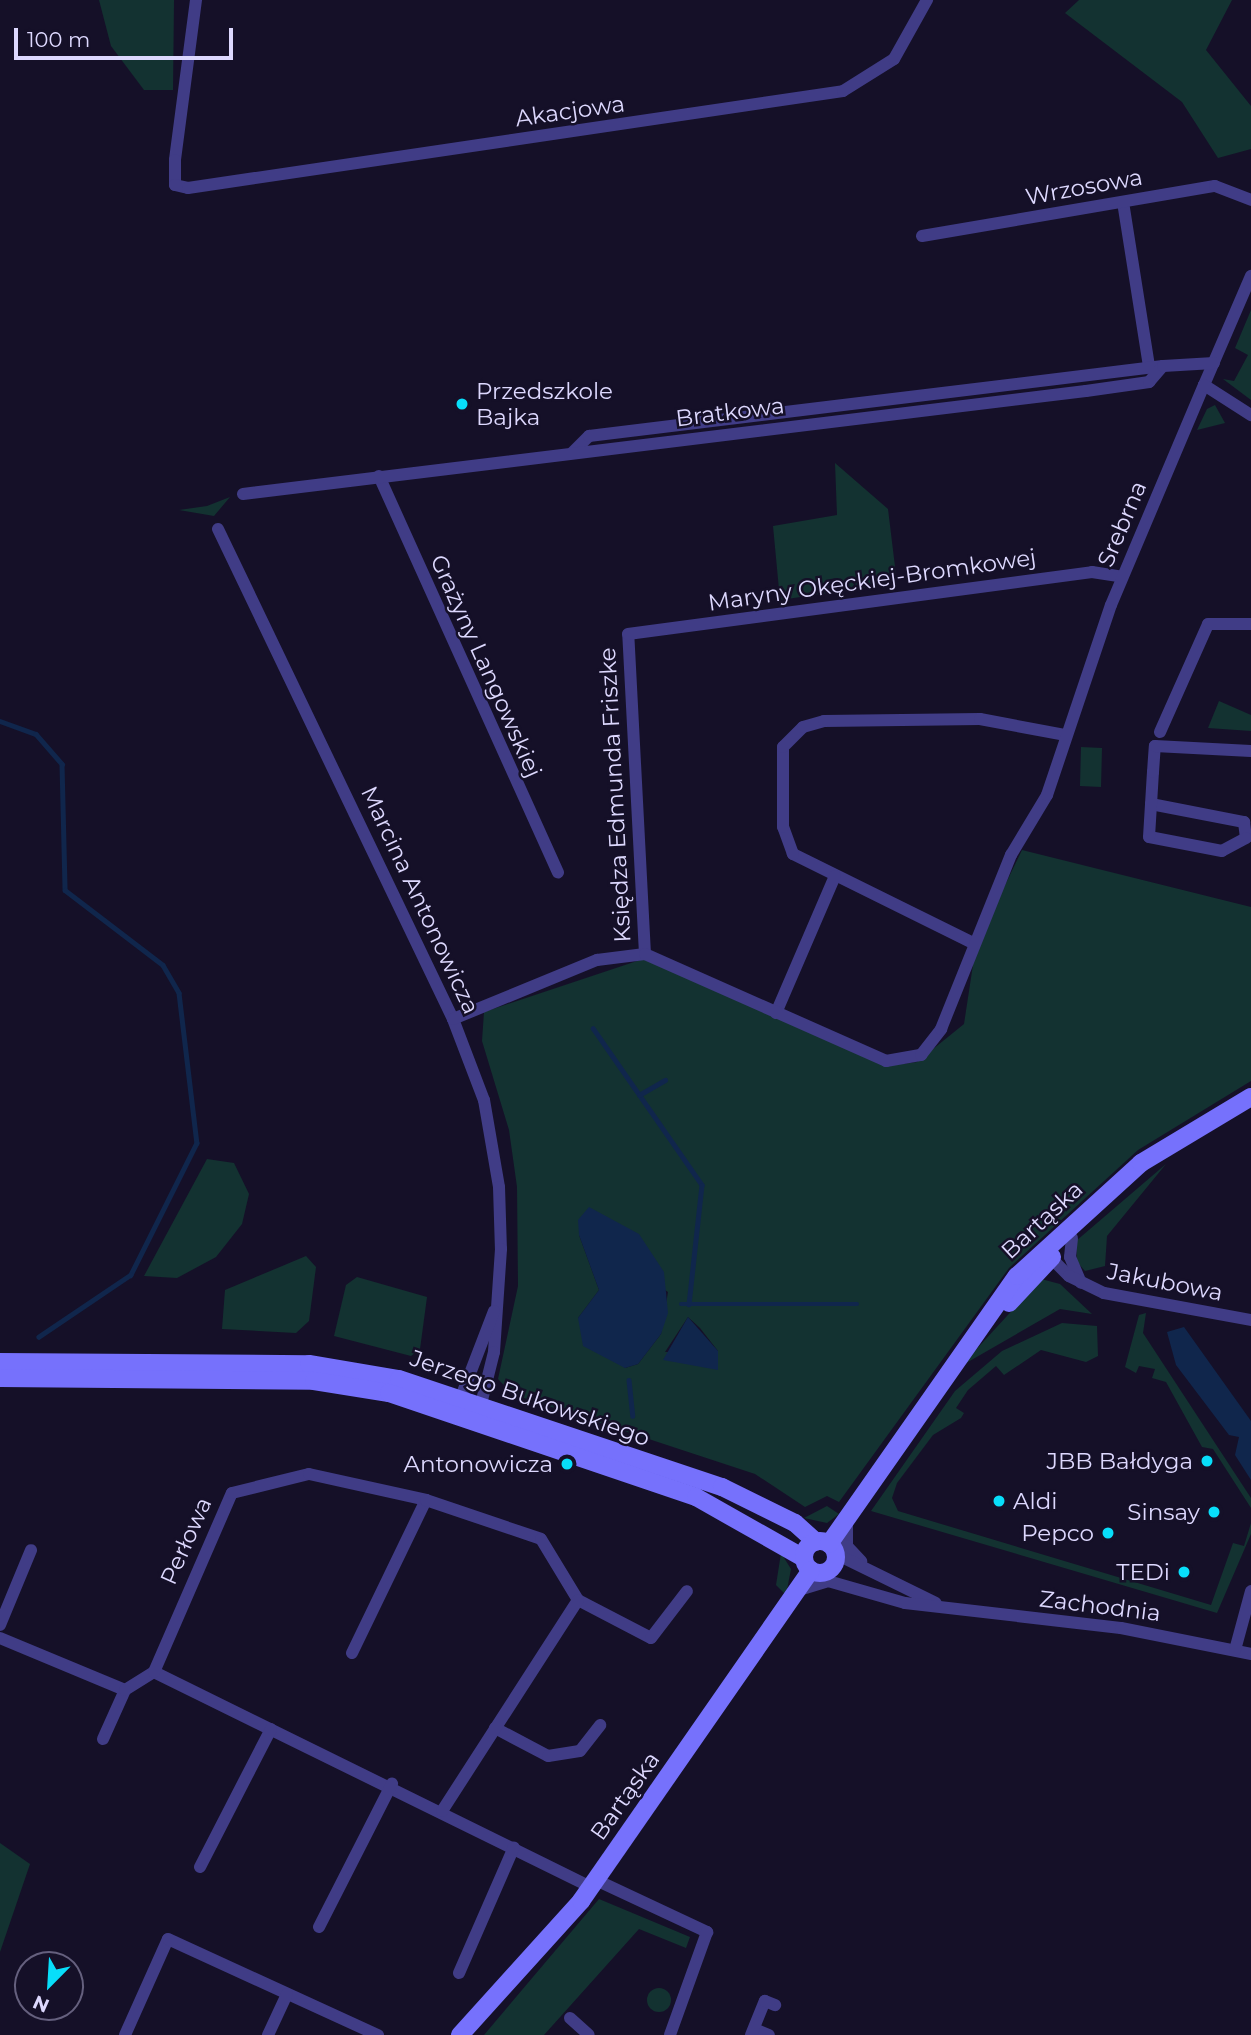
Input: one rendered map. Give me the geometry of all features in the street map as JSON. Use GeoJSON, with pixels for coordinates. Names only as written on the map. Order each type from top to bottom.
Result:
{"type":"FeatureCollection","features":[{"type":"Feature","properties":{"kind":"street","name":"Akacjowa"},"geometry":{"type":"LineString","coordinates":[[196,0],[175,185],[188,188],[843,91],[894,60],[927,0]]}},
{"type":"Feature","properties":{"kind":"street","name":"Wrzosowa"},"geometry":{"type":"LineString","coordinates":[[922,236],[1215,186],[1251,200]]}},
{"type":"Feature","properties":{"kind":"street"},"geometry":{"type":"LineString","coordinates":[[1123,202],[1149,366]]}},
{"type":"Feature","properties":{"kind":"street","name":"Srebrna"},"geometry":{"type":"LineString","coordinates":[[887,1061],[913,1058],[935,1041],[1011,855],[1047,795],[1065,735],[1122,578],[1251,276]]}},
{"type":"Feature","properties":{"kind":"street","name":"Bratkowa"},"geometry":{"type":"LineString","coordinates":[[243,494],[1149,382],[1163,366],[1214,363]]}},
{"type":"Feature","properties":{"kind":"street"},"geometry":{"type":"LineString","coordinates":[[573,452],[589,436],[1163,366]]}},
{"type":"Feature","properties":{"kind":"street"},"geometry":{"type":"LineString","coordinates":[[1204,385],[1251,415]]}},
{"type":"Feature","properties":{"kind":"street","name":"Grażyny Langowskiej"},"geometry":{"type":"LineString","coordinates":[[379,476],[558,873]]}},
{"type":"Feature","properties":{"kind":"street","name":"Marcina Antonowicza"},"geometry":{"type":"LineString","coordinates":[[218,529],[453,1019],[484,1100],[499,1187],[494,1352],[481,1404]]}},
{"type":"Feature","properties":{"kind":"street","name":"Maryny Okęckiej-Bromkowej"},"geometry":{"type":"LineString","coordinates":[[628,634],[1092,572],[1122,578]]}},
{"type":"Feature","properties":{"kind":"street"},"geometry":{"type":"LineString","coordinates":[[1160,732],[1208,624],[1251,624]]}},
{"type":"Feature","properties":{"kind":"street","name":"Księdza Edmunda Friszke"},"geometry":{"type":"LineString","coordinates":[[628,634],[645,954]]}},
{"type":"Feature","properties":{"kind":"street"},"geometry":{"type":"LineString","coordinates":[[973,943],[793,854],[783,827],[783,747],[803,727],[824,721],[980,719],[1065,735]]}},
{"type":"Feature","properties":{"kind":"street"},"geometry":{"type":"LineString","coordinates":[[1151,804],[1227,816],[1244,822],[1245,838],[1222,851],[1149,837],[1151,804],[1155,746],[1251,751]]}},
{"type":"Feature","properties":{"kind":"street"},"geometry":{"type":"LineString","coordinates":[[776,1013],[835,876]]}},
{"type":"Feature","properties":{"kind":"street","name":"Księdza Edmunda Friszke"},"geometry":{"type":"LineString","coordinates":[[453,1019],[597,960],[645,954],[887,1061]]}},
{"type":"Feature","properties":{"kind":"street","name":"Bartąska"},"geometry":{"type":"LineString","coordinates":[[827,1547],[955,1360],[1047,1254],[1142,1163],[1251,1097]]}},
{"type":"Feature","properties":{"kind":"street","name":"Bartąska"},"geometry":{"type":"LineString","coordinates":[[1047,1254],[1072,1238],[1184,1137]]}},
{"type":"Feature","properties":{"kind":"street"},"geometry":{"type":"LineString","coordinates":[[1072,1238],[1070,1257],[1081,1283]]}},
{"type":"Feature","properties":{"kind":"street","name":"Jakubowa"},"geometry":{"type":"LineString","coordinates":[[1047,1254],[1081,1283],[1251,1320]]}},
{"type":"Feature","properties":{"kind":"street","name":"Marcina Antonowicza"},"geometry":{"type":"LineString","coordinates":[[461,1397],[494,1311]]}},
{"type":"Feature","properties":{"kind":"street","name":"Jerzego Bukowskiego"},"geometry":{"type":"LineString","coordinates":[[0,1362],[309,1364],[461,1397],[722,1487],[794,1524],[827,1547]]}},
{"type":"Feature","properties":{"kind":"street","name":"Jerzego Bukowskiego"},"geometry":{"type":"LineString","coordinates":[[0,1378],[314,1381],[389,1392],[696,1497],[782,1542],[813,1567]]}},
{"type":"Feature","properties":{"kind":"street"},"geometry":{"type":"LineString","coordinates":[[461,1397],[465,1416],[481,1404]]}},
{"type":"Feature","properties":{"kind":"street","name":"Perłowa"},"geometry":{"type":"LineString","coordinates":[[154,1672],[232,1493],[309,1474],[426,1500],[541,1539],[578,1600]]}},
{"type":"Feature","properties":{"kind":"street"},"geometry":{"type":"LineString","coordinates":[[352,1653],[426,1500]]}},
{"type":"Feature","properties":{"kind":"street"},"geometry":{"type":"LineString","coordinates":[[794,1524],[828,1528],[847,1518],[847,1546],[866,1567]]}},
{"type":"Feature","properties":{"kind":"street"},"geometry":{"type":"LineString","coordinates":[[782,1542],[796,1565],[796,1591],[828,1581],[905,1603],[942,1606]]}},
{"type":"Feature","properties":{"kind":"street"},"geometry":{"type":"LineString","coordinates":[[827,1547],[942,1606]]}},
{"type":"Feature","properties":{"kind":"street"},"geometry":{"type":"LineString","coordinates":[[813,1567],[827,1547]]}},
{"type":"Feature","properties":{"kind":"street"},"geometry":{"type":"LineString","coordinates":[[813,1567],[827,1547]]}},
{"type":"Feature","properties":{"kind":"street"},"geometry":{"type":"LineString","coordinates":[[0,1625],[31,1550]]}},
{"type":"Feature","properties":{"kind":"street"},"geometry":{"type":"LineString","coordinates":[[813,1567],[855,1587]]}},
{"type":"Feature","properties":{"kind":"street","name":"Bartąska"},"geometry":{"type":"LineString","coordinates":[[460,2035],[594,1884],[813,1567]]}},
{"type":"Feature","properties":{"kind":"street"},"geometry":{"type":"LineString","coordinates":[[442,1811],[578,1600],[651,1638],[687,1591]]}},
{"type":"Feature","properties":{"kind":"street"},"geometry":{"type":"LineString","coordinates":[[1235,1650],[1251,1591]]}},
{"type":"Feature","properties":{"kind":"street","name":"Zachodnia"},"geometry":{"type":"LineString","coordinates":[[942,1606],[1251,1654]]}},
{"type":"Feature","properties":{"kind":"street"},"geometry":{"type":"LineString","coordinates":[[0,1638],[125,1690]]}},
{"type":"Feature","properties":{"kind":"street"},"geometry":{"type":"LineString","coordinates":[[103,1739],[125,1690],[154,1672],[392,1784],[514,1847],[707,1932],[670,2035]]}},
{"type":"Feature","properties":{"kind":"street"},"geometry":{"type":"LineString","coordinates":[[495,1728],[548,1756],[580,1751],[600,1725]]}},
{"type":"Feature","properties":{"kind":"street"},"geometry":{"type":"LineString","coordinates":[[200,1867],[271,1729]]}},
{"type":"Feature","properties":{"kind":"street"},"geometry":{"type":"LineString","coordinates":[[318,1927],[392,1784]]}},
{"type":"Feature","properties":{"kind":"street"},"geometry":{"type":"LineString","coordinates":[[459,1973],[514,1847]]}},
{"type":"Feature","properties":{"kind":"street"},"geometry":{"type":"LineString","coordinates":[[125,2035],[168,1938],[377,2035]]}},
{"type":"Feature","properties":{"kind":"street"},"geometry":{"type":"LineString","coordinates":[[268,2035],[287,1994]]}},
{"type":"Feature","properties":{"kind":"street"},"geometry":{"type":"LineString","coordinates":[[769,2035],[752,2032],[765,2001],[775,2005]]}},
{"type":"Feature","properties":{"kind":"street"},"geometry":{"type":"LineString","coordinates":[[570,2018],[589,2035]]}},
{"type":"Feature","properties":{"kind":"green space"},"geometry":{"type":"Polygon","coordinates":[[[99,0],[174,0],[173,90],[144,90],[111,46],[99,0]]]}},
{"type":"Feature","properties":{"kind":"green space"},"geometry":{"type":"Polygon","coordinates":[[[1079,0],[1232,0],[1206,50],[1251,106],[1251,149],[1218,158],[1182,102],[1065,13],[1079,0]]]}},
{"type":"Feature","properties":{"kind":"green space"},"geometry":{"type":"Polygon","coordinates":[[[1251,310],[1251,400],[1223,379],[1234,381],[1248,355],[1235,348],[1251,310]]]}},
{"type":"Feature","properties":{"kind":"green space"},"geometry":{"type":"Polygon","coordinates":[[[1215,405],[1225,423],[1197,430],[1207,409],[1215,405]]]}},
{"type":"Feature","properties":{"kind":"green space"},"geometry":{"type":"Polygon","coordinates":[[[835,463],[888,509],[897,583],[780,600],[773,526],[837,515],[835,463]]]}},
{"type":"Feature","properties":{"kind":"green space"},"geometry":{"type":"Polygon","coordinates":[[[230,497],[214,516],[179,510],[207,506],[230,497]]]}},
{"type":"Feature","properties":{"kind":"green space"},"geometry":{"type":"Polygon","coordinates":[[[1219,701],[1251,715],[1251,731],[1208,728],[1219,701]]]}},
{"type":"Feature","properties":{"kind":"green space"},"geometry":{"type":"Polygon","coordinates":[[[1081,747],[1102,748],[1101,787],[1080,786],[1081,747]]]}},
{"type":"Feature","properties":{"kind":"green space"},"geometry":{"type":"Polygon","coordinates":[[[1022,850],[1251,907],[1251,1081],[1138,1150],[1009,1268],[839,1502],[827,1496],[805,1507],[755,1474],[512,1394],[498,1379],[518,1286],[517,1187],[509,1130],[482,1041],[484,1012],[643,959],[903,1064],[917,1062],[964,1024],[976,945],[1022,850]],[[579,1235],[599,1290],[578,1318],[625,1368],[638,1364],[661,1334],[668,1292],[579,1235]],[[688,1317],[665,1352],[718,1351],[700,1328],[688,1317]]]}},
{"type":"Feature","properties":{"kind":"green space"},"geometry":{"type":"Polygon","coordinates":[[[207,1159],[234,1163],[249,1194],[242,1224],[216,1257],[177,1278],[144,1276],[207,1159]]]}},
{"type":"Feature","properties":{"kind":"green space"},"geometry":{"type":"Polygon","coordinates":[[[1166,1164],[1107,1236],[1105,1266],[1085,1271],[1077,1262],[1076,1241],[1166,1164]]]}},
{"type":"Feature","properties":{"kind":"green space"},"geometry":{"type":"Polygon","coordinates":[[[306,1256],[316,1267],[309,1321],[296,1333],[222,1329],[225,1290],[306,1256]]]}},
{"type":"Feature","properties":{"kind":"green space"},"geometry":{"type":"Polygon","coordinates":[[[357,1277],[427,1297],[420,1349],[411,1356],[334,1336],[346,1285],[357,1277]]]}},
{"type":"Feature","properties":{"kind":"green space"},"geometry":{"type":"Polygon","coordinates":[[[1041,1279],[1060,1284],[1092,1314],[1060,1309],[961,1366],[1041,1279]]]}},
{"type":"Feature","properties":{"kind":"green space"},"geometry":{"type":"Polygon","coordinates":[[[1146,1313],[1143,1333],[1251,1498],[1251,1508],[1213,1449],[1202,1447],[1166,1382],[1152,1378],[1155,1369],[1139,1366],[1136,1373],[1125,1367],[1139,1315],[1146,1313]]]}},
{"type":"Feature","properties":{"kind":"green space"},"geometry":{"type":"Polygon","coordinates":[[[1062,1323],[1097,1326],[1098,1356],[1086,1362],[1041,1350],[1004,1375],[996,1366],[968,1390],[956,1408],[964,1413],[961,1418],[933,1435],[897,1483],[892,1498],[898,1511],[1211,1605],[1233,1543],[1244,1546],[1251,1523],[1251,1534],[1217,1613],[871,1511],[955,1391],[1002,1351],[1062,1323]]]}},
{"type":"Feature","properties":{"kind":"green space"},"geometry":{"type":"Polygon","coordinates":[[[827,1506],[839,1514],[827,1523],[804,1518],[827,1506]]]}},
{"type":"Feature","properties":{"kind":"green space"},"geometry":{"type":"Polygon","coordinates":[[[781,1553],[791,1569],[786,1595],[776,1585],[781,1553]]]}},
{"type":"Feature","properties":{"kind":"green space"},"geometry":{"type":"Polygon","coordinates":[[[0,1843],[30,1864],[0,1952],[0,1843]]]}},
{"type":"Feature","properties":{"kind":"green space"},"geometry":{"type":"Polygon","coordinates":[[[599,1899],[690,1937],[686,1948],[639,1929],[544,2035],[484,2035],[599,1899]]]}},
{"type":"Feature","properties":{"kind":"green space"},"geometry":{"type":"Polygon","coordinates":[[[659,1988],[668,1991],[671,2000],[668,2009],[659,2012],[650,2009],[647,2000],[650,1991],[659,1988]]]}},
{"type":"Feature","properties":{"kind":"water"},"geometry":{"type":"Polygon","coordinates":[[[589,1207],[639,1234],[664,1272],[668,1313],[661,1334],[638,1364],[625,1368],[583,1346],[578,1318],[599,1290],[579,1235],[578,1220],[589,1207]]]}},
{"type":"Feature","properties":{"kind":"water"},"geometry":{"type":"Polygon","coordinates":[[[688,1317],[718,1351],[718,1370],[663,1360],[688,1317]]]}},
{"type":"Feature","properties":{"kind":"water"},"geometry":{"type":"Polygon","coordinates":[[[1184,1327],[1251,1421],[1251,1480],[1235,1455],[1239,1437],[1229,1435],[1176,1365],[1167,1332],[1184,1327]]]}},
{"type":"Feature","properties":{"kind":"waterway"},"geometry":{"type":"LineString","coordinates":[[0,721],[36,734],[62,764],[65,890],[163,965],[179,993],[197,1143],[131,1275],[39,1337]]}},
{"type":"Feature","properties":{"kind":"waterway"},"geometry":{"type":"LineString","coordinates":[[593,1028],[702,1185],[689,1304]]}},
{"type":"Feature","properties":{"kind":"waterway"},"geometry":{"type":"LineString","coordinates":[[639,1095],[665,1080]]}},
{"type":"Feature","properties":{"kind":"waterway"},"geometry":{"type":"LineString","coordinates":[[681,1304],[857,1304]]}},
{"type":"Feature","properties":{"kind":"waterway"},"geometry":{"type":"LineString","coordinates":[[629,1380],[633,1416]]}},
{"type":"Feature","properties":{"kind":"place","name":"Przedszkole Bajka"},"geometry":{"type":"Point","coordinates":[462,404]}},
{"type":"Feature","properties":{"kind":"place","name":"JBB Bałdyga"},"geometry":{"type":"Point","coordinates":[1207,1461]}},
{"type":"Feature","properties":{"kind":"place","name":"Antonowicza"},"geometry":{"type":"Point","coordinates":[567,1464]}},
{"type":"Feature","properties":{"kind":"place","name":"Aldi"},"geometry":{"type":"Point","coordinates":[999,1501]}},
{"type":"Feature","properties":{"kind":"place","name":"Sinsay"},"geometry":{"type":"Point","coordinates":[1214,1512]}},
{"type":"Feature","properties":{"kind":"place","name":"Pepco"},"geometry":{"type":"Point","coordinates":[1108,1533]}},
{"type":"Feature","properties":{"kind":"place","name":"TEDi"},"geometry":{"type":"Point","coordinates":[1184,1572]}}]}
